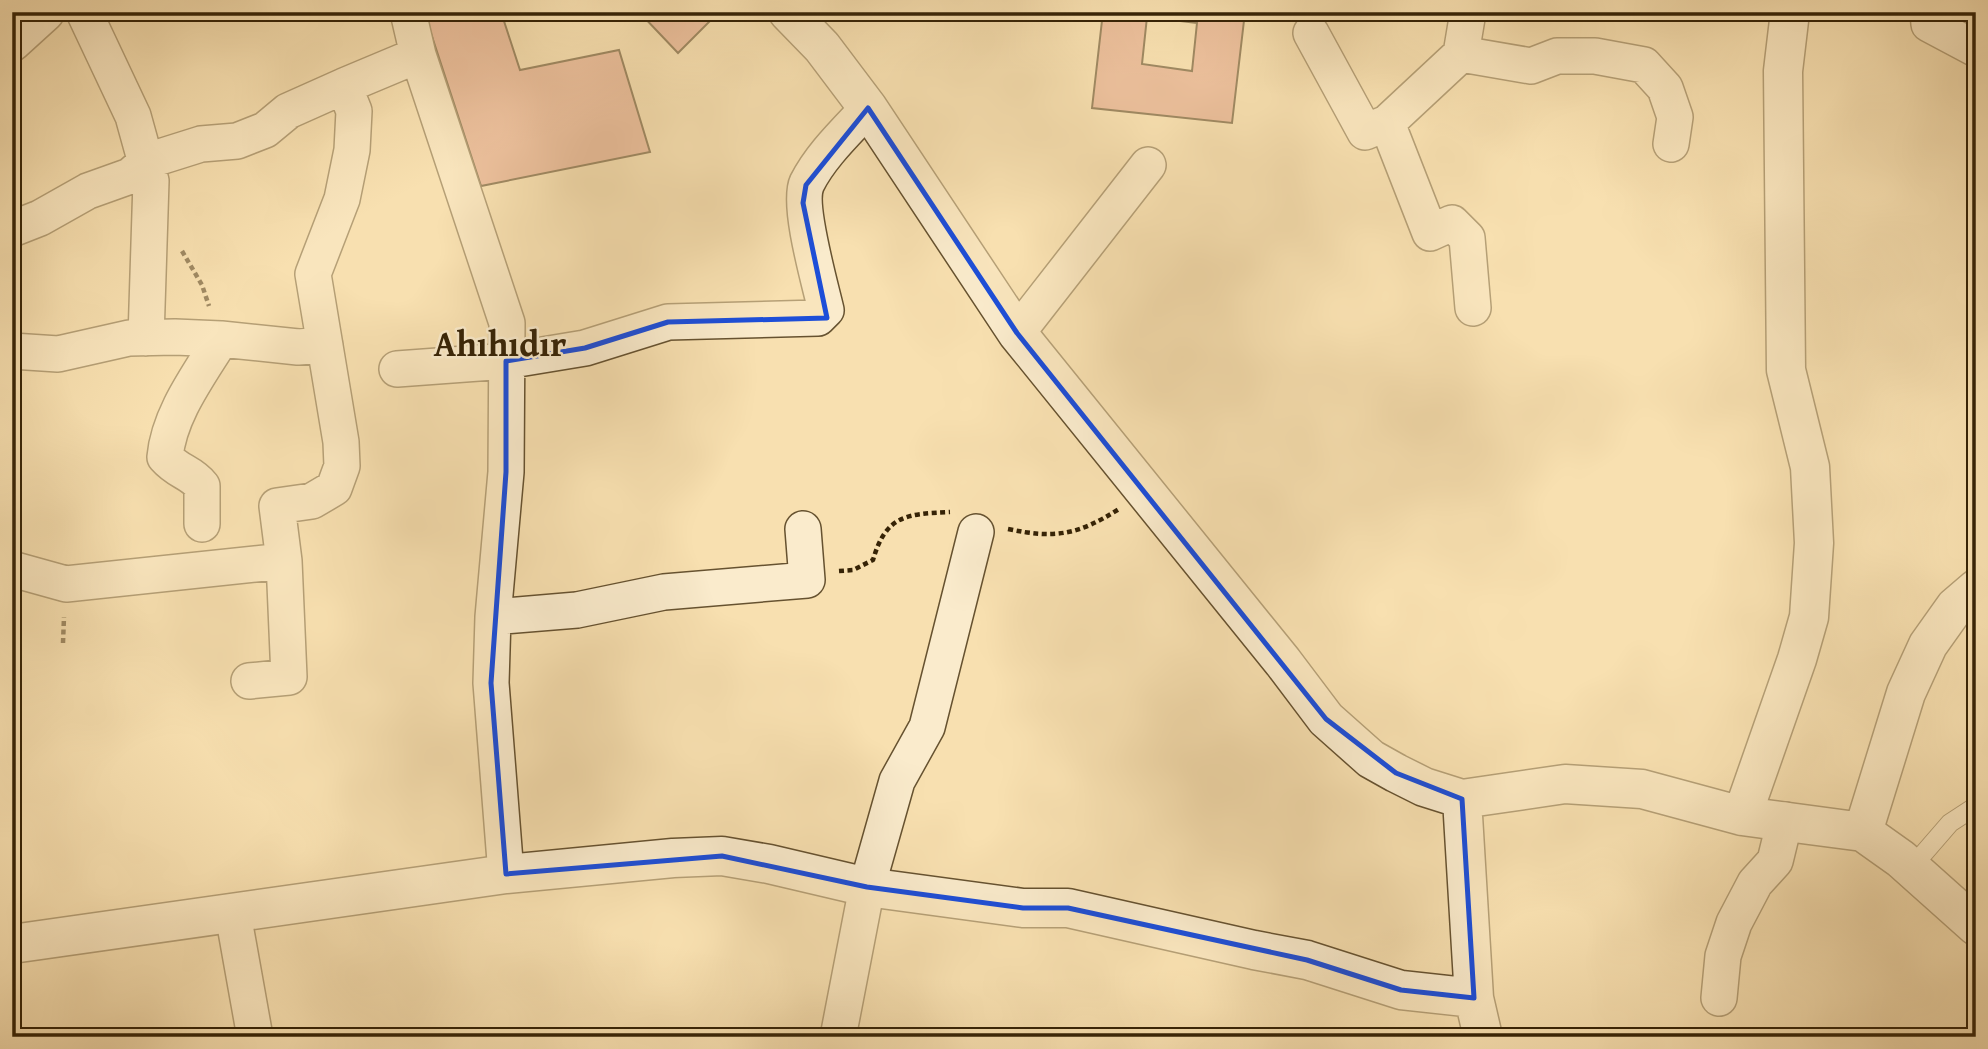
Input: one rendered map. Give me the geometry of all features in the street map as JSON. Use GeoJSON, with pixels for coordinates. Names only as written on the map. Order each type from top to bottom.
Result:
{"type":"FeatureCollection","features":[{"type":"Feature","properties":{"kind":"street"},"geometry":{"type":"LineString","coordinates":[[12,42],[45,12]]}},
{"type":"Feature","properties":{"kind":"street"},"geometry":{"type":"LineString","coordinates":[[84,12],[133,116],[151,181],[146,338]]}},
{"type":"Feature","properties":{"kind":"street"},"geometry":{"type":"LineString","coordinates":[[408,12],[418,55],[507,323],[506,472],[493,617],[491,683],[506,874]]}},
{"type":"Feature","properties":{"kind":"street"},"geometry":{"type":"LineString","coordinates":[[788,12],[822,47],[868,108],[1017,333],[1326,719],[1371,758],[1424,786],[1462,799],[1565,785],[1642,789],[1742,816],[1863,832],[1911,868],[1976,926]]}},
{"type":"Feature","properties":{"kind":"street"},"geometry":{"type":"LineString","coordinates":[[1311,33],[1364,132],[1387,124],[1461,54],[1468,12]]}},
{"type":"Feature","properties":{"kind":"street"},"geometry":{"type":"LineString","coordinates":[[1742,816],[1809,617],[1814,543],[1810,467],[1786,370],[1783,71],[1790,12]]}},
{"type":"Feature","properties":{"kind":"street"},"geometry":{"type":"LineString","coordinates":[[1928,12],[1929,24],[1976,49]]}},
{"type":"Feature","properties":{"kind":"street"},"geometry":{"type":"LineString","coordinates":[[1461,54],[1531,66],[1557,56],[1595,56],[1644,65],[1665,88],[1675,117],[1671,144]]}},
{"type":"Feature","properties":{"kind":"street"},"geometry":{"type":"LineString","coordinates":[[12,229],[40,218],[88,191],[130,176],[147,161],[201,144],[237,141],[265,130],[288,111],[418,55]]}},
{"type":"Feature","properties":{"kind":"street"},"geometry":{"type":"LineString","coordinates":[[249,681],[289,677],[284,561],[277,506],[312,501],[334,488],[342,466],[341,442],[313,274],[342,199],[352,150],[354,111],[344,86]]}},
{"type":"Feature","properties":{"kind":"street"},"geometry":{"type":"LineString","coordinates":[[397,369],[506,361],[585,348],[668,322],[818,318],[825,310],[803,204],[806,185],[823,159],[868,108]]}},
{"type":"Feature","properties":{"kind":"street"},"geometry":{"type":"LineString","coordinates":[[1387,124],[1430,233],[1452,223],[1467,238],[1473,308]]}},
{"type":"Feature","properties":{"kind":"street"},"geometry":{"type":"LineString","coordinates":[[1017,333],[1148,165]]}},
{"type":"Feature","properties":{"kind":"street"},"geometry":{"type":"LineString","coordinates":[[12,351],[58,354],[129,338],[220,339],[298,346],[325,345]]}},
{"type":"Feature","properties":{"kind":"street"},"geometry":{"type":"LineString","coordinates":[[202,524],[202,486],[195,477],[175,469],[165,457],[167,438],[185,399],[220,339]]}},
{"type":"Feature","properties":{"kind":"street"},"geometry":{"type":"LineString","coordinates":[[493,617],[577,610],[664,592],[807,580],[803,529]]}},
{"type":"Feature","properties":{"kind":"street"},"geometry":{"type":"LineString","coordinates":[[838,1037],[867,887],[897,781],[927,727],[976,532]]}},
{"type":"Feature","properties":{"kind":"street"},"geometry":{"type":"LineString","coordinates":[[12,569],[66,584],[284,561]]}},
{"type":"Feature","properties":{"kind":"street"},"geometry":{"type":"LineString","coordinates":[[1863,832],[1906,693],[1927,645],[1955,607],[1976,589]]}},
{"type":"Feature","properties":{"kind":"street"},"geometry":{"type":"LineString","coordinates":[[1462,799],[1474,998],[1483,1037]]}},
{"type":"Feature","properties":{"kind":"street"},"geometry":{"type":"LineString","coordinates":[[1718,998],[1723,956],[1734,923],[1755,883],[1775,861],[1785,820]]}},
{"type":"Feature","properties":{"kind":"street"},"geometry":{"type":"LineString","coordinates":[[12,944],[506,874],[722,856],[867,887],[1023,908],[1068,908],[1307,960],[1401,990],[1474,998]]}},
{"type":"Feature","properties":{"kind":"street"},"geometry":{"type":"LineString","coordinates":[[233,914],[255,1037]]}},
{"type":"Feature","properties":{"kind":"lane"},"geometry":{"type":"LineString","coordinates":[[1911,868],[1950,823],[1976,806]]}},
{"type":"Feature","properties":{"kind":"path"},"geometry":{"type":"LineString","coordinates":[[180,247],[202,285],[220,339]]}},
{"type":"Feature","properties":{"kind":"highlighted area"},"geometry":{"type":"Polygon","coordinates":[[[868,108],[1017,333],[1326,719],[1396,773],[1462,799],[1474,998],[1401,990],[1307,960],[1068,908],[1023,908],[867,887],[722,856],[506,874],[491,683],[506,472],[506,361],[585,348],[668,322],[827,318],[803,203],[806,185],[868,108]]]}},
{"type":"Feature","properties":{"kind":"building"},"geometry":{"type":"Polygon","coordinates":[[[424,12],[501,12],[520,70],[619,50],[650,152],[481,186],[424,12]]]}},
{"type":"Feature","properties":{"kind":"building"},"geometry":{"type":"Polygon","coordinates":[[[639,12],[712,12],[715,16],[678,53],[639,12]]]}},
{"type":"Feature","properties":{"kind":"building"},"geometry":{"type":"Polygon","coordinates":[[[1103,12],[1245,12],[1232,123],[1092,108],[1103,12]],[[1147,17],[1142,64],[1192,71],[1197,23],[1147,17]]]}},
{"type":"Feature","properties":{"kind":"district","name":"Ahıhıdır"},"geometry":{"type":"Point","coordinates":[500,344]}}]}
